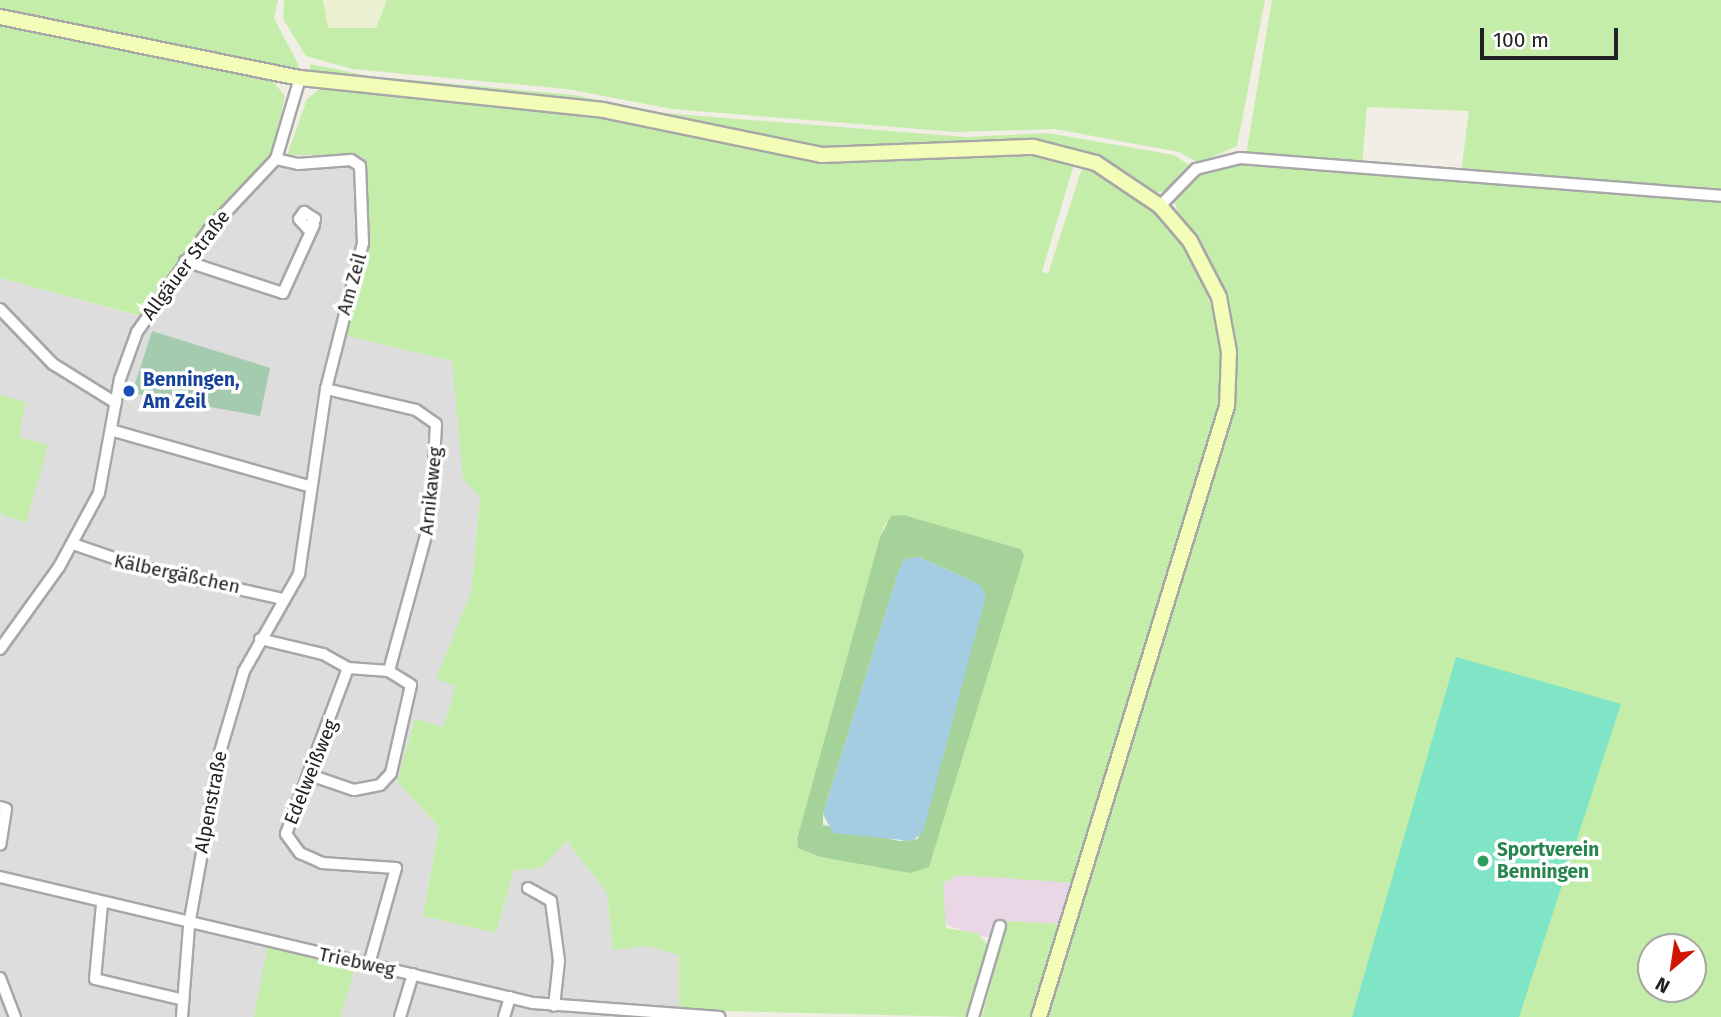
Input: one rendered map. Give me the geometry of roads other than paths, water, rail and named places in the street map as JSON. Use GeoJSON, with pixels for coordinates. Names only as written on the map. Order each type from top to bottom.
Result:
{"type":"FeatureCollection","features":[{"type":"Feature","properties":{"kind":"street"},"geometry":{"type":"LineString","coordinates":[[0,17],[300,78],[603,110],[822,155],[1034,147],[1096,163],[1160,206],[1190,241],[1219,297],[1229,352],[1227,406],[1039,1017]]}},
{"type":"Feature","properties":{"kind":"street","name":"Allgäuer Straße"},"geometry":{"type":"LineString","coordinates":[[0,649],[73,544],[104,479],[114,431],[116,403],[138,332],[185,261],[276,159],[300,78]]}},
{"type":"Feature","properties":{"kind":"street"},"geometry":{"type":"LineString","coordinates":[[1160,206],[1196,169],[1240,158],[1721,197]]}},
{"type":"Feature","properties":{"kind":"street","name":"Am Zeil"},"geometry":{"type":"LineString","coordinates":[[276,159],[298,164],[351,160],[360,166],[363,243],[326,389],[309,486],[299,574],[283,599]]}},
{"type":"Feature","properties":{"kind":"street"},"geometry":{"type":"LineString","coordinates":[[185,261],[283,293],[314,225]]}},
{"type":"Feature","properties":{"kind":"street"},"geometry":{"type":"LineString","coordinates":[[0,309],[53,365],[116,403]]}},
{"type":"Feature","properties":{"kind":"street","name":"Arnikaweg"},"geometry":{"type":"LineString","coordinates":[[326,389],[416,410],[436,424],[431,517],[389,671]]}},
{"type":"Feature","properties":{"kind":"street"},"geometry":{"type":"LineString","coordinates":[[114,431],[309,486]]}},
{"type":"Feature","properties":{"kind":"street","name":"Kälbergäßchen"},"geometry":{"type":"LineString","coordinates":[[73,544],[140,567],[283,599]]}},
{"type":"Feature","properties":{"kind":"street","name":"Alpenstraße"},"geometry":{"type":"LineString","coordinates":[[182,1017],[189,925],[220,752],[260,639],[283,599]]}},
{"type":"Feature","properties":{"kind":"street"},"geometry":{"type":"LineString","coordinates":[[260,639],[323,654],[348,668],[389,671],[411,685],[391,773],[380,785],[354,790],[313,776]]}},
{"type":"Feature","properties":{"kind":"street","name":"Edelweißweg"},"geometry":{"type":"LineString","coordinates":[[348,668],[313,776],[286,834],[300,853],[323,863],[396,868],[369,964]]}},
{"type":"Feature","properties":{"kind":"street"},"geometry":{"type":"LineString","coordinates":[[0,807],[6,809],[0,845]]}},
{"type":"Feature","properties":{"kind":"street","name":"Triebweg"},"geometry":{"type":"LineString","coordinates":[[0,877],[189,925],[592,1014],[719,1017]]}},
{"type":"Feature","properties":{"kind":"street"},"geometry":{"type":"LineString","coordinates":[[528,888],[551,901],[559,961],[554,1006]]}},
{"type":"Feature","properties":{"kind":"street"},"geometry":{"type":"LineString","coordinates":[[102,904],[95,979],[184,1000]]}},
{"type":"Feature","properties":{"kind":"street"},"geometry":{"type":"LineString","coordinates":[[973,1017],[1000,926]]}},
{"type":"Feature","properties":{"kind":"street"},"geometry":{"type":"LineString","coordinates":[[400,1017],[413,974]]}},
{"type":"Feature","properties":{"kind":"street"},"geometry":{"type":"LineString","coordinates":[[0,978],[15,1017]]}},
{"type":"Feature","properties":{"kind":"street"},"geometry":{"type":"LineString","coordinates":[[504,1017],[510,998]]}},
{"type":"Feature","properties":{"kind":"water"},"geometry":{"type":"Polygon","coordinates":[[[919,557],[979,584],[986,595],[923,832],[912,841],[833,833],[823,814],[899,570],[904,559],[919,557]]]}},
{"type":"Feature","properties":{"kind":"place","name":"Benningen, Am Zeil"},"geometry":{"type":"Point","coordinates":[129,391]}},
{"type":"Feature","properties":{"kind":"place","name":"Sportverein Benningen"},"geometry":{"type":"Point","coordinates":[1483,861]}}]}
